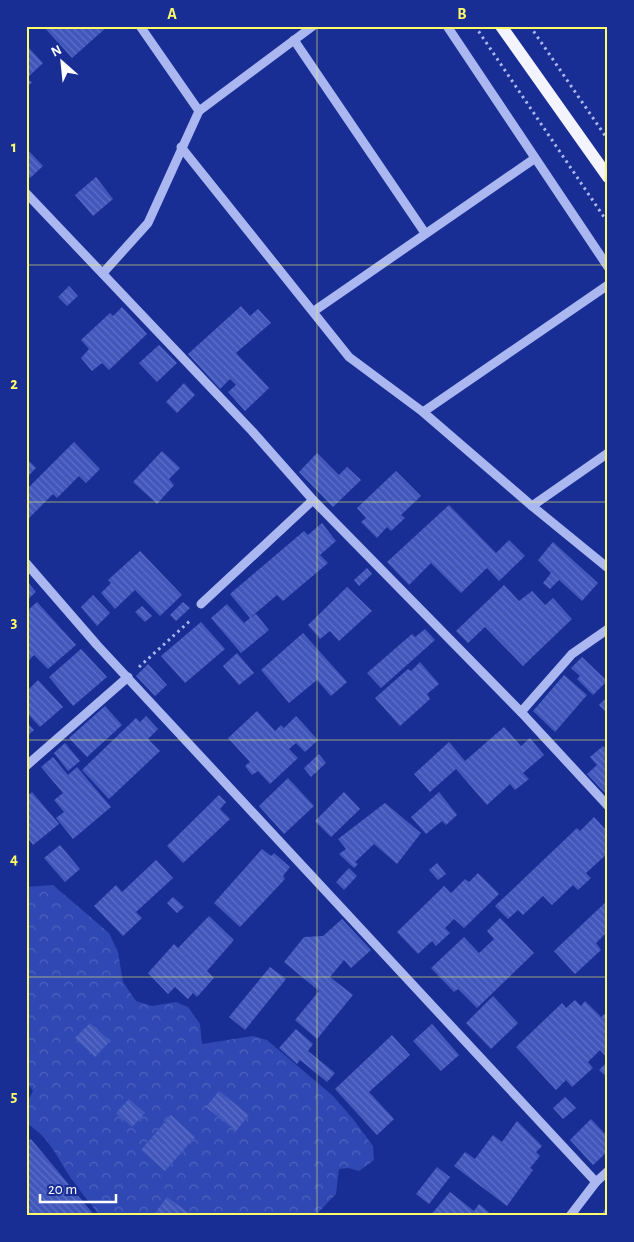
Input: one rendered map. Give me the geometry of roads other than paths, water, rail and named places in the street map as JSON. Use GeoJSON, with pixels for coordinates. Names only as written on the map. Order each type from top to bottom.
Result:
{"type":"FeatureCollection","features":[{"type":"Feature","properties":{"kind":"main road"},"geometry":{"type":"LineString","coordinates":[[501,26],[608,177]]}},
{"type":"Feature","properties":{"kind":"street"},"geometry":{"type":"LineString","coordinates":[[140,26],[199,112]]}},
{"type":"Feature","properties":{"kind":"street"},"geometry":{"type":"LineString","coordinates":[[102,273],[148,224],[181,147],[199,112],[313,26]]}},
{"type":"Feature","properties":{"kind":"street"},"geometry":{"type":"LineString","coordinates":[[447,26],[534,159],[608,267]]}},
{"type":"Feature","properties":{"kind":"street"},"geometry":{"type":"LineString","coordinates":[[294,40],[425,233]]}},
{"type":"Feature","properties":{"kind":"street"},"geometry":{"type":"LineString","coordinates":[[181,147],[349,357],[423,412],[532,506],[608,568]]}},
{"type":"Feature","properties":{"kind":"street"},"geometry":{"type":"LineString","coordinates":[[314,311],[534,159]]}},
{"type":"Feature","properties":{"kind":"street"},"geometry":{"type":"LineString","coordinates":[[26,193],[252,431],[313,500],[522,712],[608,806]]}},
{"type":"Feature","properties":{"kind":"street"},"geometry":{"type":"LineString","coordinates":[[423,412],[608,285]]}},
{"type":"Feature","properties":{"kind":"street"},"geometry":{"type":"LineString","coordinates":[[532,506],[608,454]]}},
{"type":"Feature","properties":{"kind":"street"},"geometry":{"type":"LineString","coordinates":[[201,604],[313,500]]}},
{"type":"Feature","properties":{"kind":"street"},"geometry":{"type":"LineString","coordinates":[[26,563],[97,645],[596,1182]]}},
{"type":"Feature","properties":{"kind":"street"},"geometry":{"type":"LineString","coordinates":[[522,712],[572,654],[608,629]]}},
{"type":"Feature","properties":{"kind":"street"},"geometry":{"type":"LineString","coordinates":[[26,766],[128,677]]}},
{"type":"Feature","properties":{"kind":"street"},"geometry":{"type":"LineString","coordinates":[[570,1216],[596,1182],[608,1170]]}}]}
